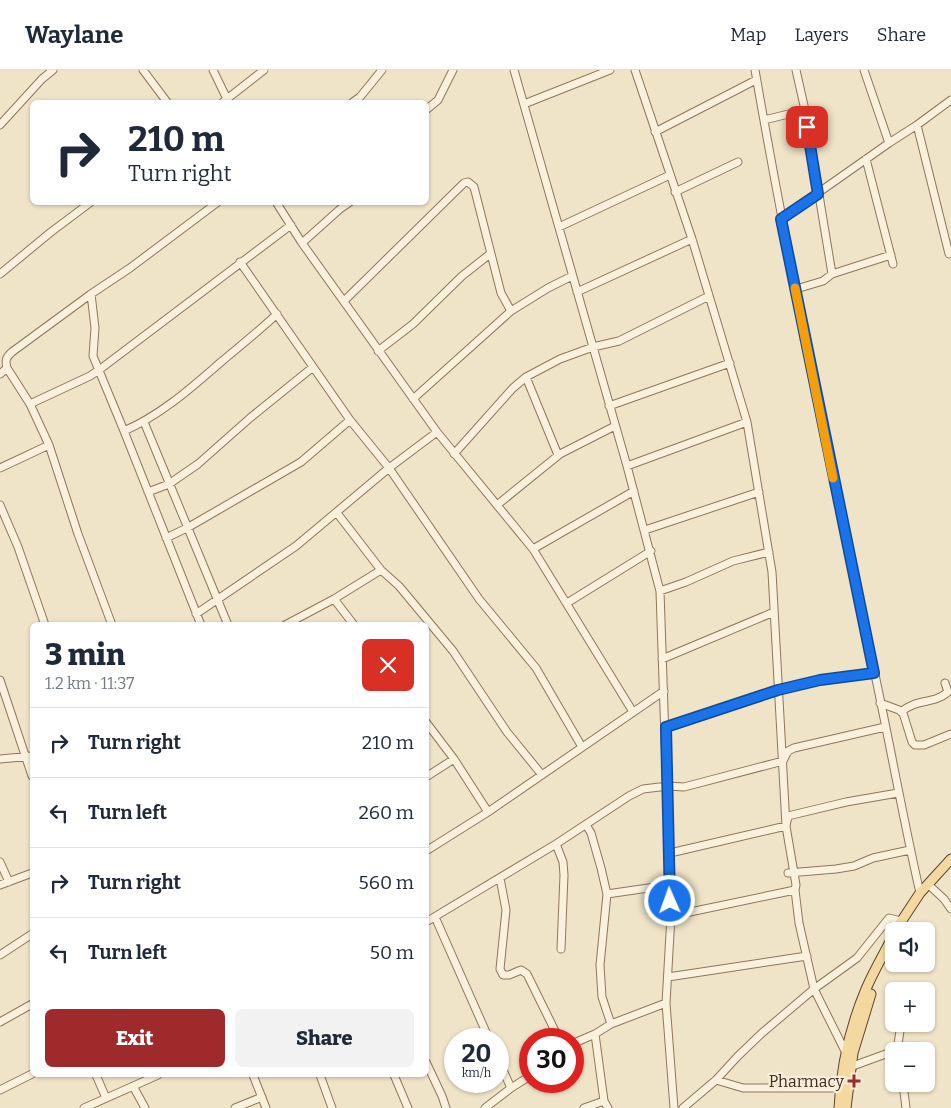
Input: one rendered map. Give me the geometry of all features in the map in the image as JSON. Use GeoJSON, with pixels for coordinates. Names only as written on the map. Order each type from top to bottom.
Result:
{"type":"FeatureCollection","features":[{"type":"Feature","properties":{"kind":"main road"},"geometry":{"type":"LineString","coordinates":[[901,921],[920,892],[951,859]]}},
{"type":"Feature","properties":{"kind":"main road"},"geometry":{"type":"LineString","coordinates":[[907,922],[931,887],[951,867]]}},
{"type":"Feature","properties":{"kind":"main road"},"geometry":{"type":"LineString","coordinates":[[839,1108],[840,1088],[851,1032],[866,990],[885,953]]}},
{"type":"Feature","properties":{"kind":"main road"},"geometry":{"type":"LineString","coordinates":[[846,1108],[850,1067],[858,1033],[871,993],[885,964]]}},
{"type":"Feature","properties":{"kind":"street"},"geometry":{"type":"LineString","coordinates":[[0,125],[42,79],[53,70]]}},
{"type":"Feature","properties":{"kind":"street"},"geometry":{"type":"LineString","coordinates":[[143,70],[166,100]]}},
{"type":"Feature","properties":{"kind":"street"},"geometry":{"type":"LineString","coordinates":[[213,70],[225,100]]}},
{"type":"Feature","properties":{"kind":"street"},"geometry":{"type":"LineString","coordinates":[[226,100],[264,70]]}},
{"type":"Feature","properties":{"kind":"street"},"geometry":{"type":"LineString","coordinates":[[356,100],[382,70]]}},
{"type":"Feature","properties":{"kind":"street"},"geometry":{"type":"LineString","coordinates":[[429,108],[438,100],[453,70]]}},
{"type":"Feature","properties":{"kind":"street"},"geometry":{"type":"LineString","coordinates":[[514,70],[609,406],[628,466],[660,591],[671,916],[666,1003],[674,1108]]}},
{"type":"Feature","properties":{"kind":"street"},"geometry":{"type":"LineString","coordinates":[[524,104],[610,70]]}},
{"type":"Feature","properties":{"kind":"street"},"geometry":{"type":"LineString","coordinates":[[635,70],[692,239],[748,422],[769,552],[786,826],[796,885],[799,923],[814,988],[846,1053]]}},
{"type":"Feature","properties":{"kind":"street"},"geometry":{"type":"LineString","coordinates":[[755,70],[781,219],[898,794],[920,892]]}},
{"type":"Feature","properties":{"kind":"street"},"geometry":{"type":"LineString","coordinates":[[796,70],[832,274]]}},
{"type":"Feature","properties":{"kind":"street"},"geometry":{"type":"LineString","coordinates":[[864,70],[889,143]]}},
{"type":"Feature","properties":{"kind":"street"},"geometry":{"type":"LineString","coordinates":[[655,132],[756,80]]}},
{"type":"Feature","properties":{"kind":"street"},"geometry":{"type":"LineString","coordinates":[[781,219],[889,143],[917,126],[951,100]]}},
{"type":"Feature","properties":{"kind":"street"},"geometry":{"type":"LineString","coordinates":[[764,120],[804,110]]}},
{"type":"Feature","properties":{"kind":"street"},"geometry":{"type":"LineString","coordinates":[[917,126],[949,254]]}},
{"type":"Feature","properties":{"kind":"street"},"geometry":{"type":"LineString","coordinates":[[866,160],[894,264]]}},
{"type":"Feature","properties":{"kind":"street"},"geometry":{"type":"LineString","coordinates":[[675,192],[738,162]]}},
{"type":"Feature","properties":{"kind":"street"},"geometry":{"type":"LineString","coordinates":[[559,227],[670,176]]}},
{"type":"Feature","properties":{"kind":"street"},"geometry":{"type":"LineString","coordinates":[[344,301],[464,183],[468,182],[474,187],[501,293],[510,311]]}},
{"type":"Feature","properties":{"kind":"street"},"geometry":{"type":"LineString","coordinates":[[0,274],[51,232],[88,205]]}},
{"type":"Feature","properties":{"kind":"street"},"geometry":{"type":"LineString","coordinates":[[111,622],[78,534],[49,445],[30,404],[5,362],[7,356],[12,352],[130,268],[214,205]]}},
{"type":"Feature","properties":{"kind":"street"},"geometry":{"type":"LineString","coordinates":[[278,205],[302,243],[437,432],[533,549],[633,712]]}},
{"type":"Feature","properties":{"kind":"street"},"geometry":{"type":"LineString","coordinates":[[302,243],[346,205]]}},
{"type":"Feature","properties":{"kind":"street"},"geometry":{"type":"LineString","coordinates":[[30,404],[99,370],[291,225]]}},
{"type":"Feature","properties":{"kind":"street"},"geometry":{"type":"LineString","coordinates":[[577,292],[692,239]]}},
{"type":"Feature","properties":{"kind":"street"},"geometry":{"type":"LineString","coordinates":[[378,351],[413,324],[462,276],[490,254]]}},
{"type":"Feature","properties":{"kind":"street"},"geometry":{"type":"LineString","coordinates":[[796,289],[823,282],[832,274],[891,255]]}},
{"type":"Feature","properties":{"kind":"street"},"geometry":{"type":"LineString","coordinates":[[240,262],[350,420],[388,468],[479,599],[536,668],[582,747]]}},
{"type":"Feature","properties":{"kind":"street"},"geometry":{"type":"LineString","coordinates":[[413,399],[510,311],[572,276]]}},
{"type":"Feature","properties":{"kind":"street"},"geometry":{"type":"LineString","coordinates":[[91,294],[95,328],[93,356],[200,622]]}},
{"type":"Feature","properties":{"kind":"street"},"geometry":{"type":"LineString","coordinates":[[454,454],[513,388],[526,377],[560,359],[593,347],[619,341],[709,296]]}},
{"type":"Feature","properties":{"kind":"street"},"geometry":{"type":"LineString","coordinates":[[124,431],[144,422],[183,394],[257,334],[277,314]]}},
{"type":"Feature","properties":{"kind":"street"},"geometry":{"type":"LineString","coordinates":[[609,406],[730,362]]}},
{"type":"Feature","properties":{"kind":"street"},"geometry":{"type":"LineString","coordinates":[[148,492],[169,484],[198,464],[250,418],[313,367]]}},
{"type":"Feature","properties":{"kind":"street"},"geometry":{"type":"LineString","coordinates":[[0,374],[7,368]]}},
{"type":"Feature","properties":{"kind":"street"},"geometry":{"type":"LineString","coordinates":[[526,377],[558,455]]}},
{"type":"Feature","properties":{"kind":"street"},"geometry":{"type":"LineString","coordinates":[[166,538],[187,528],[301,462],[350,420]]}},
{"type":"Feature","properties":{"kind":"street"},"geometry":{"type":"LineString","coordinates":[[144,422],[227,622]]}},
{"type":"Feature","properties":{"kind":"street"},"geometry":{"type":"LineString","coordinates":[[628,466],[748,422]]}},
{"type":"Feature","properties":{"kind":"street"},"geometry":{"type":"LineString","coordinates":[[497,505],[558,455],[615,426]]}},
{"type":"Feature","properties":{"kind":"street"},"geometry":{"type":"LineString","coordinates":[[196,614],[296,546],[388,468],[437,432]]}},
{"type":"Feature","properties":{"kind":"street"},"geometry":{"type":"LineString","coordinates":[[0,468],[49,445]]}},
{"type":"Feature","properties":{"kind":"street"},"geometry":{"type":"LineString","coordinates":[[533,549],[634,491]]}},
{"type":"Feature","properties":{"kind":"street"},"geometry":{"type":"LineString","coordinates":[[645,530],[759,492]]}},
{"type":"Feature","properties":{"kind":"street"},"geometry":{"type":"LineString","coordinates":[[0,505],[18,547],[44,622]]}},
{"type":"Feature","properties":{"kind":"street"},"geometry":{"type":"LineString","coordinates":[[337,513],[381,570],[399,586],[429,622]]}},
{"type":"Feature","properties":{"kind":"street"},"geometry":{"type":"LineString","coordinates":[[567,603],[651,551]]}},
{"type":"Feature","properties":{"kind":"street"},"geometry":{"type":"LineString","coordinates":[[660,591],[686,582],[733,561],[769,552]]}},
{"type":"Feature","properties":{"kind":"street"},"geometry":{"type":"LineString","coordinates":[[290,622],[381,570]]}},
{"type":"Feature","properties":{"kind":"street"},"geometry":{"type":"LineString","coordinates":[[334,598],[352,622]]}},
{"type":"Feature","properties":{"kind":"street"},"geometry":{"type":"LineString","coordinates":[[662,659],[774,612]]}},
{"type":"Feature","properties":{"kind":"street"},"geometry":{"type":"LineString","coordinates":[[429,622],[453,651],[507,732],[542,775]]}},
{"type":"Feature","properties":{"kind":"street"},"geometry":{"type":"LineString","coordinates":[[666,727],[778,690],[820,680],[874,673]]}},
{"type":"Feature","properties":{"kind":"street"},"geometry":{"type":"LineString","coordinates":[[0,680],[29,756],[0,759]]}},
{"type":"Feature","properties":{"kind":"street"},"geometry":{"type":"LineString","coordinates":[[902,712],[917,702],[937,700],[946,694],[948,692],[945,683]]}},
{"type":"Feature","properties":{"kind":"street"},"geometry":{"type":"LineString","coordinates":[[429,849],[488,812],[664,690]]}},
{"type":"Feature","properties":{"kind":"street"},"geometry":{"type":"LineString","coordinates":[[880,703],[902,712],[912,742],[915,745],[924,745],[951,734]]}},
{"type":"Feature","properties":{"kind":"street"},"geometry":{"type":"LineString","coordinates":[[429,726],[488,812]]}},
{"type":"Feature","properties":{"kind":"street"},"geometry":{"type":"LineString","coordinates":[[429,920],[643,789],[668,786],[684,787],[782,761],[788,751],[794,748],[885,727]]}},
{"type":"Feature","properties":{"kind":"street"},"geometry":{"type":"LineString","coordinates":[[429,775],[454,760]]}},
{"type":"Feature","properties":{"kind":"street"},"geometry":{"type":"LineString","coordinates":[[786,826],[788,816],[846,802],[898,794]]}},
{"type":"Feature","properties":{"kind":"street"},"geometry":{"type":"LineString","coordinates":[[586,825],[591,833],[607,894],[600,965],[602,997],[611,1024]]}},
{"type":"Feature","properties":{"kind":"street"},"geometry":{"type":"LineString","coordinates":[[670,853],[786,826]]}},
{"type":"Feature","properties":{"kind":"street"},"geometry":{"type":"LineString","coordinates":[[556,844],[563,862],[564,875],[562,949]]}},
{"type":"Feature","properties":{"kind":"street"},"geometry":{"type":"LineString","coordinates":[[788,873],[854,866],[874,858],[910,850]]}},
{"type":"Feature","properties":{"kind":"street"},"geometry":{"type":"LineString","coordinates":[[0,862],[9,882]]}},
{"type":"Feature","properties":{"kind":"street"},"geometry":{"type":"LineString","coordinates":[[0,885],[30,875]]}},
{"type":"Feature","properties":{"kind":"street"},"geometry":{"type":"LineString","coordinates":[[500,878],[506,910],[500,969],[503,975],[509,975],[521,970],[527,974],[554,1028]]}},
{"type":"Feature","properties":{"kind":"street"},"geometry":{"type":"LineString","coordinates":[[607,894],[669,885]]}},
{"type":"Feature","properties":{"kind":"street"},"geometry":{"type":"LineString","coordinates":[[931,887],[944,899],[951,909]]}},
{"type":"Feature","properties":{"kind":"street"},"geometry":{"type":"LineString","coordinates":[[671,916],[795,890]]}},
{"type":"Feature","properties":{"kind":"street"},"geometry":{"type":"LineString","coordinates":[[435,917],[483,1028]]}},
{"type":"Feature","properties":{"kind":"street"},"geometry":{"type":"LineString","coordinates":[[684,1108],[716,1080],[762,1033],[814,988],[856,958],[889,918],[901,921]]}},
{"type":"Feature","properties":{"kind":"street"},"geometry":{"type":"LineString","coordinates":[[0,955],[30,935]]}},
{"type":"Feature","properties":{"kind":"street"},"geometry":{"type":"LineString","coordinates":[[668,977],[807,956]]}},
{"type":"Feature","properties":{"kind":"street"},"geometry":{"type":"LineString","coordinates":[[584,1039],[611,1024],[666,1003]]}},
{"type":"Feature","properties":{"kind":"street"},"geometry":{"type":"LineString","coordinates":[[0,1022],[30,1005]]}},
{"type":"Feature","properties":{"kind":"street"},"geometry":{"type":"LineString","coordinates":[[584,1108],[606,1105],[595,1034]]}},
{"type":"Feature","properties":{"kind":"street"},"geometry":{"type":"LineString","coordinates":[[850,1067],[885,1055]]}},
{"type":"Feature","properties":{"kind":"street"},"geometry":{"type":"LineString","coordinates":[[429,1068],[446,1108]]}},
{"type":"Feature","properties":{"kind":"street"},"geometry":{"type":"LineString","coordinates":[[0,1090],[30,1075]]}},
{"type":"Feature","properties":{"kind":"street"},"geometry":{"type":"LineString","coordinates":[[97,1077],[106,1098]]}},
{"type":"Feature","properties":{"kind":"street"},"geometry":{"type":"LineString","coordinates":[[84,1108],[153,1077]]}},
{"type":"Feature","properties":{"kind":"street"},"geometry":{"type":"LineString","coordinates":[[254,1077],[266,1108]]}},
{"type":"Feature","properties":{"kind":"street"},"geometry":{"type":"LineString","coordinates":[[321,1077],[332,1108]]}},
{"type":"Feature","properties":{"kind":"street"},"geometry":{"type":"LineString","coordinates":[[395,1077],[408,1108]]}},
{"type":"Feature","properties":{"kind":"street"},"geometry":{"type":"LineString","coordinates":[[716,1080],[743,1088],[840,1088]]}},
{"type":"Feature","properties":{"kind":"street"},"geometry":{"type":"LineString","coordinates":[[485,1108],[519,1083]]}},
{"type":"Feature","properties":{"kind":"street"},"geometry":{"type":"LineString","coordinates":[[509,1084],[511,1088]]}},
{"type":"Feature","properties":{"kind":"street"},"geometry":{"type":"LineString","coordinates":[[133,1086],[145,1108]]}},
{"type":"Feature","properties":{"kind":"street"},"geometry":{"type":"LineString","coordinates":[[904,1092],[906,1108]]}},
{"type":"Feature","properties":{"kind":"street"},"geometry":{"type":"LineString","coordinates":[[235,1108],[262,1097]]}},
{"type":"Feature","properties":{"kind":"slow traffic"},"geometry":{"type":"LineString","coordinates":[[795,288],[833,478]]}},
{"type":"Feature","properties":{"kind":"place","name":"Pharmacy"},"geometry":{"type":"Point","coordinates":[854,1081]}},
{"type":"Feature","properties":{"kind":"route"},"geometry":{"type":"LineString","coordinates":[[670,901],[666,727],[778,690],[820,680],[874,673],[781,219],[818,194],[807,127]]}}]}
